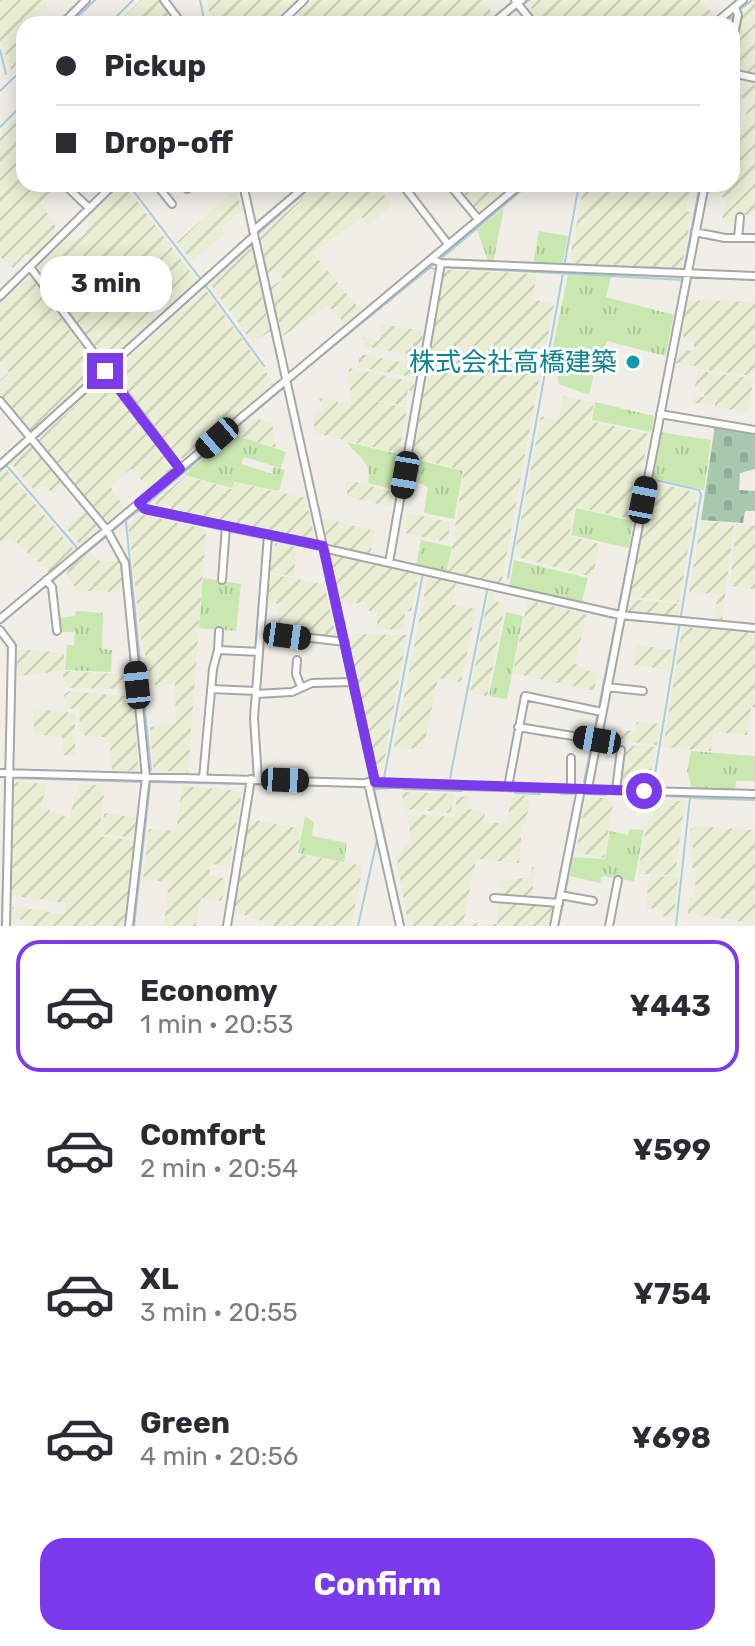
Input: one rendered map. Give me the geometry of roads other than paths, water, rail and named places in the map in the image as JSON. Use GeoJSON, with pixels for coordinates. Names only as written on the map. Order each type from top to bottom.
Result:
{"type":"FeatureCollection","features":[{"type":"Feature","properties":{"kind":"street"},"geometry":{"type":"LineString","coordinates":[[70,16],[86,0]]}},
{"type":"Feature","properties":{"kind":"street"},"geometry":{"type":"LineString","coordinates":[[287,16],[304,0]]}},
{"type":"Feature","properties":{"kind":"street"},"geometry":{"type":"LineString","coordinates":[[724,16],[743,0]]}},
{"type":"Feature","properties":{"kind":"street"},"geometry":{"type":"LineString","coordinates":[[501,16],[518,1]]}},
{"type":"Feature","properties":{"kind":"street"},"geometry":{"type":"LineString","coordinates":[[735,7],[738,16]]}},
{"type":"Feature","properties":{"kind":"street"},"geometry":{"type":"LineString","coordinates":[[72,192],[89,208]]}},
{"type":"Feature","properties":{"kind":"street"},"geometry":{"type":"LineString","coordinates":[[0,296],[32,269],[106,192]]}},
{"type":"Feature","properties":{"kind":"street"},"geometry":{"type":"LineString","coordinates":[[162,192],[172,204]]}},
{"type":"Feature","properties":{"kind":"street"},"geometry":{"type":"LineString","coordinates":[[245,192],[323,547],[400,926]]}},
{"type":"Feature","properties":{"kind":"street"},"geometry":{"type":"LineString","coordinates":[[0,465],[31,441],[299,192]]}},
{"type":"Feature","properties":{"kind":"street"},"geometry":{"type":"LineString","coordinates":[[408,192],[448,244]]}},
{"type":"Feature","properties":{"kind":"street"},"geometry":{"type":"LineString","coordinates":[[456,192],[478,219]]}},
{"type":"Feature","properties":{"kind":"street"},"geometry":{"type":"LineString","coordinates":[[0,619],[511,192]]}},
{"type":"Feature","properties":{"kind":"street"},"geometry":{"type":"LineString","coordinates":[[554,926],[582,791],[597,740],[618,615],[703,192]]}},
{"type":"Feature","properties":{"kind":"street"},"geometry":{"type":"LineString","coordinates":[[738,238],[740,217]]}},
{"type":"Feature","properties":{"kind":"street"},"geometry":{"type":"LineString","coordinates":[[695,232],[755,238]]}},
{"type":"Feature","properties":{"kind":"street"},"geometry":{"type":"LineString","coordinates":[[431,259],[441,266],[755,276]]}},
{"type":"Feature","properties":{"kind":"street"},"geometry":{"type":"LineString","coordinates":[[386,562],[441,266]]}},
{"type":"Feature","properties":{"kind":"street"},"geometry":{"type":"LineString","coordinates":[[32,269],[180,469]]}},
{"type":"Feature","properties":{"kind":"street"},"geometry":{"type":"LineString","coordinates":[[0,401],[107,530],[125,563],[146,777],[129,926]]}},
{"type":"Feature","properties":{"kind":"street"},"geometry":{"type":"LineString","coordinates":[[660,414],[755,430]]}},
{"type":"Feature","properties":{"kind":"street"},"geometry":{"type":"LineString","coordinates":[[139,503],[145,509],[267,538],[323,547],[618,615],[755,628]]}},
{"type":"Feature","properties":{"kind":"street"},"geometry":{"type":"LineString","coordinates":[[222,580],[226,526]]}},
{"type":"Feature","properties":{"kind":"street"},"geometry":{"type":"LineString","coordinates":[[227,926],[252,782],[257,652],[267,538]]}},
{"type":"Feature","properties":{"kind":"street"},"geometry":{"type":"LineString","coordinates":[[46,580],[52,587],[57,631]]}},
{"type":"Feature","properties":{"kind":"street"},"geometry":{"type":"LineString","coordinates":[[0,630],[12,646],[6,926]]}},
{"type":"Feature","properties":{"kind":"street"},"geometry":{"type":"LineString","coordinates":[[203,778],[219,631]]}},
{"type":"Feature","properties":{"kind":"street"},"geometry":{"type":"LineString","coordinates":[[261,632],[342,642]]}},
{"type":"Feature","properties":{"kind":"street"},"geometry":{"type":"LineString","coordinates":[[218,650],[257,652]]}},
{"type":"Feature","properties":{"kind":"street"},"geometry":{"type":"LineString","coordinates":[[297,660],[296,674],[301,687]]}},
{"type":"Feature","properties":{"kind":"street"},"geometry":{"type":"LineString","coordinates":[[211,689],[285,693],[317,683],[350,682]]}},
{"type":"Feature","properties":{"kind":"street"},"geometry":{"type":"LineString","coordinates":[[607,687],[643,691]]}},
{"type":"Feature","properties":{"kind":"street"},"geometry":{"type":"LineString","coordinates":[[508,787],[525,696],[602,712]]}},
{"type":"Feature","properties":{"kind":"street"},"geometry":{"type":"LineString","coordinates":[[518,727],[597,740]]}},
{"type":"Feature","properties":{"kind":"street"},"geometry":{"type":"LineString","coordinates":[[616,790],[621,750]]}},
{"type":"Feature","properties":{"kind":"street"},"geometry":{"type":"LineString","coordinates":[[571,758],[571,789]]}},
{"type":"Feature","properties":{"kind":"street"},"geometry":{"type":"LineString","coordinates":[[0,773],[9,777],[203,778],[252,782],[371,782],[582,791],[755,794]]}},
{"type":"Feature","properties":{"kind":"street"},"geometry":{"type":"LineString","coordinates":[[609,926],[618,880]]}},
{"type":"Feature","properties":{"kind":"street"},"geometry":{"type":"LineString","coordinates":[[494,898],[593,901]]}},
{"type":"Feature","properties":{"kind":"waterway"},"geometry":{"type":"LineString","coordinates":[[78,16],[95,0]]}},
{"type":"Feature","properties":{"kind":"waterway"},"geometry":{"type":"LineString","coordinates":[[117,16],[133,0]]}},
{"type":"Feature","properties":{"kind":"waterway"},"geometry":{"type":"LineString","coordinates":[[200,0],[203,16]]}},
{"type":"Feature","properties":{"kind":"waterway"},"geometry":{"type":"LineString","coordinates":[[524,3],[530,0]]}},
{"type":"Feature","properties":{"kind":"waterway"},"geometry":{"type":"LineString","coordinates":[[742,8],[752,0]]}},
{"type":"Feature","properties":{"kind":"waterway"},"geometry":{"type":"LineString","coordinates":[[506,16],[511,12]]}},
{"type":"Feature","properties":{"kind":"waterway"},"geometry":{"type":"LineString","coordinates":[[0,50],[6,74]]}},
{"type":"Feature","properties":{"kind":"waterway"},"geometry":{"type":"LineString","coordinates":[[0,91],[16,76]]}},
{"type":"Feature","properties":{"kind":"waterway"},"geometry":{"type":"LineString","coordinates":[[0,127],[16,111]]}},
{"type":"Feature","properties":{"kind":"waterway"},"geometry":{"type":"LineString","coordinates":[[35,267],[112,192]]}},
{"type":"Feature","properties":{"kind":"waterway"},"geometry":{"type":"LineString","coordinates":[[134,192],[202,281]]}},
{"type":"Feature","properties":{"kind":"waterway"},"geometry":{"type":"LineString","coordinates":[[241,192],[249,225]]}},
{"type":"Feature","properties":{"kind":"waterway"},"geometry":{"type":"LineString","coordinates":[[259,233],[305,192]]}},
{"type":"Feature","properties":{"kind":"waterway"},"geometry":{"type":"LineString","coordinates":[[443,257],[520,192]]}},
{"type":"Feature","properties":{"kind":"waterway"},"geometry":{"type":"LineString","coordinates":[[564,267],[578,192]]}},
{"type":"Feature","properties":{"kind":"waterway"},"geometry":{"type":"LineString","coordinates":[[684,269],[698,192]]}},
{"type":"Feature","properties":{"kind":"waterway"},"geometry":{"type":"LineString","coordinates":[[110,370],[251,245]]}},
{"type":"Feature","properties":{"kind":"waterway"},"geometry":{"type":"LineString","coordinates":[[252,245],[281,372]]}},
{"type":"Feature","properties":{"kind":"waterway"},"geometry":{"type":"LineString","coordinates":[[299,374],[432,266]]}},
{"type":"Feature","properties":{"kind":"waterway"},"geometry":{"type":"LineString","coordinates":[[441,267],[684,280]]}},
{"type":"Feature","properties":{"kind":"waterway"},"geometry":{"type":"LineString","coordinates":[[430,268],[437,269]]}},
{"type":"Feature","properties":{"kind":"waterway"},"geometry":{"type":"LineString","coordinates":[[0,302],[30,272]]}},
{"type":"Feature","properties":{"kind":"waterway"},"geometry":{"type":"LineString","coordinates":[[508,578],[563,273]]}},
{"type":"Feature","properties":{"kind":"waterway"},"geometry":{"type":"LineString","coordinates":[[690,277],[755,280]]}},
{"type":"Feature","properties":{"kind":"waterway"},"geometry":{"type":"LineString","coordinates":[[206,286],[264,366]]}},
{"type":"Feature","properties":{"kind":"waterway"},"geometry":{"type":"LineString","coordinates":[[584,782],[677,314]]}},
{"type":"Feature","properties":{"kind":"waterway"},"geometry":{"type":"LineString","coordinates":[[0,471],[106,375]]}},
{"type":"Feature","properties":{"kind":"waterway"},"geometry":{"type":"LineString","coordinates":[[147,504],[283,388]]}},
{"type":"Feature","properties":{"kind":"waterway"},"geometry":{"type":"LineString","coordinates":[[285,389],[318,540]]}},
{"type":"Feature","properties":{"kind":"waterway"},"geometry":{"type":"LineString","coordinates":[[386,559],[415,396]]}},
{"type":"Feature","properties":{"kind":"waterway"},"geometry":{"type":"LineString","coordinates":[[7,466],[78,549]]}},
{"type":"Feature","properties":{"kind":"waterway"},"geometry":{"type":"LineString","coordinates":[[651,479],[699,490],[701,494],[653,786]]}},
{"type":"Feature","properties":{"kind":"waterway"},"geometry":{"type":"LineString","coordinates":[[138,511],[222,530]]}},
{"type":"Feature","properties":{"kind":"waterway"},"geometry":{"type":"LineString","coordinates":[[112,531],[138,511]]}},
{"type":"Feature","properties":{"kind":"waterway"},"geometry":{"type":"LineString","coordinates":[[126,522],[151,770]]}},
{"type":"Feature","properties":{"kind":"waterway"},"geometry":{"type":"LineString","coordinates":[[228,531],[261,538]]}},
{"type":"Feature","properties":{"kind":"waterway"},"geometry":{"type":"LineString","coordinates":[[0,624],[107,536]]}},
{"type":"Feature","properties":{"kind":"waterway"},"geometry":{"type":"LineString","coordinates":[[254,775],[251,716],[264,539]]}},
{"type":"Feature","properties":{"kind":"waterway"},"geometry":{"type":"LineString","coordinates":[[271,540],[320,550]]}},
{"type":"Feature","properties":{"kind":"waterway"},"geometry":{"type":"LineString","coordinates":[[320,549],[339,639]]}},
{"type":"Feature","properties":{"kind":"waterway"},"geometry":{"type":"LineString","coordinates":[[384,778],[423,573]]}},
{"type":"Feature","properties":{"kind":"waterway"},"geometry":{"type":"LineString","coordinates":[[450,580],[615,618]]}},
{"type":"Feature","properties":{"kind":"waterway"},"geometry":{"type":"LineString","coordinates":[[450,778],[487,591]]}},
{"type":"Feature","properties":{"kind":"waterway"},"geometry":{"type":"LineString","coordinates":[[341,645],[370,777]]}},
{"type":"Feature","properties":{"kind":"waterway"},"geometry":{"type":"LineString","coordinates":[[6,769],[8,694]]}},
{"type":"Feature","properties":{"kind":"waterway"},"geometry":{"type":"LineString","coordinates":[[2,926],[6,778]]}},
{"type":"Feature","properties":{"kind":"waterway"},"geometry":{"type":"LineString","coordinates":[[13,778],[142,782]]}},
{"type":"Feature","properties":{"kind":"waterway"},"geometry":{"type":"LineString","coordinates":[[149,782],[247,784]]}},
{"type":"Feature","properties":{"kind":"waterway"},"geometry":{"type":"LineString","coordinates":[[134,926],[150,784]]}},
{"type":"Feature","properties":{"kind":"waterway"},"geometry":{"type":"LineString","coordinates":[[254,784],[365,787]]}},
{"type":"Feature","properties":{"kind":"waterway"},"geometry":{"type":"LineString","coordinates":[[224,926],[247,785]]}},
{"type":"Feature","properties":{"kind":"waterway"},"geometry":{"type":"LineString","coordinates":[[394,788],[374,789],[404,926]]}},
{"type":"Feature","properties":{"kind":"waterway"},"geometry":{"type":"LineString","coordinates":[[404,789],[462,791]]}},
{"type":"Feature","properties":{"kind":"waterway"},"geometry":{"type":"LineString","coordinates":[[515,793],[540,794]]}},
{"type":"Feature","properties":{"kind":"waterway"},"geometry":{"type":"LineString","coordinates":[[565,893],[584,793]]}},
{"type":"Feature","properties":{"kind":"waterway"},"geometry":{"type":"LineString","coordinates":[[561,794],[576,794]]}},
{"type":"Feature","properties":{"kind":"waterway"},"geometry":{"type":"LineString","coordinates":[[586,794],[606,795]]}},
{"type":"Feature","properties":{"kind":"waterway"},"geometry":{"type":"LineString","coordinates":[[640,795],[690,797],[676,926]]}},
{"type":"Feature","properties":{"kind":"waterway"},"geometry":{"type":"LineString","coordinates":[[692,798],[755,800]]}},
{"type":"Feature","properties":{"kind":"waterway"},"geometry":{"type":"LineString","coordinates":[[358,926],[378,835]]}},
{"type":"Feature","properties":{"kind":"waterway"},"geometry":{"type":"LineString","coordinates":[[558,926],[564,900]]}},
{"type":"Feature","properties":{"kind":"place","name":"株式会社高橋建築"},"geometry":{"type":"Point","coordinates":[633,362]}}]}
